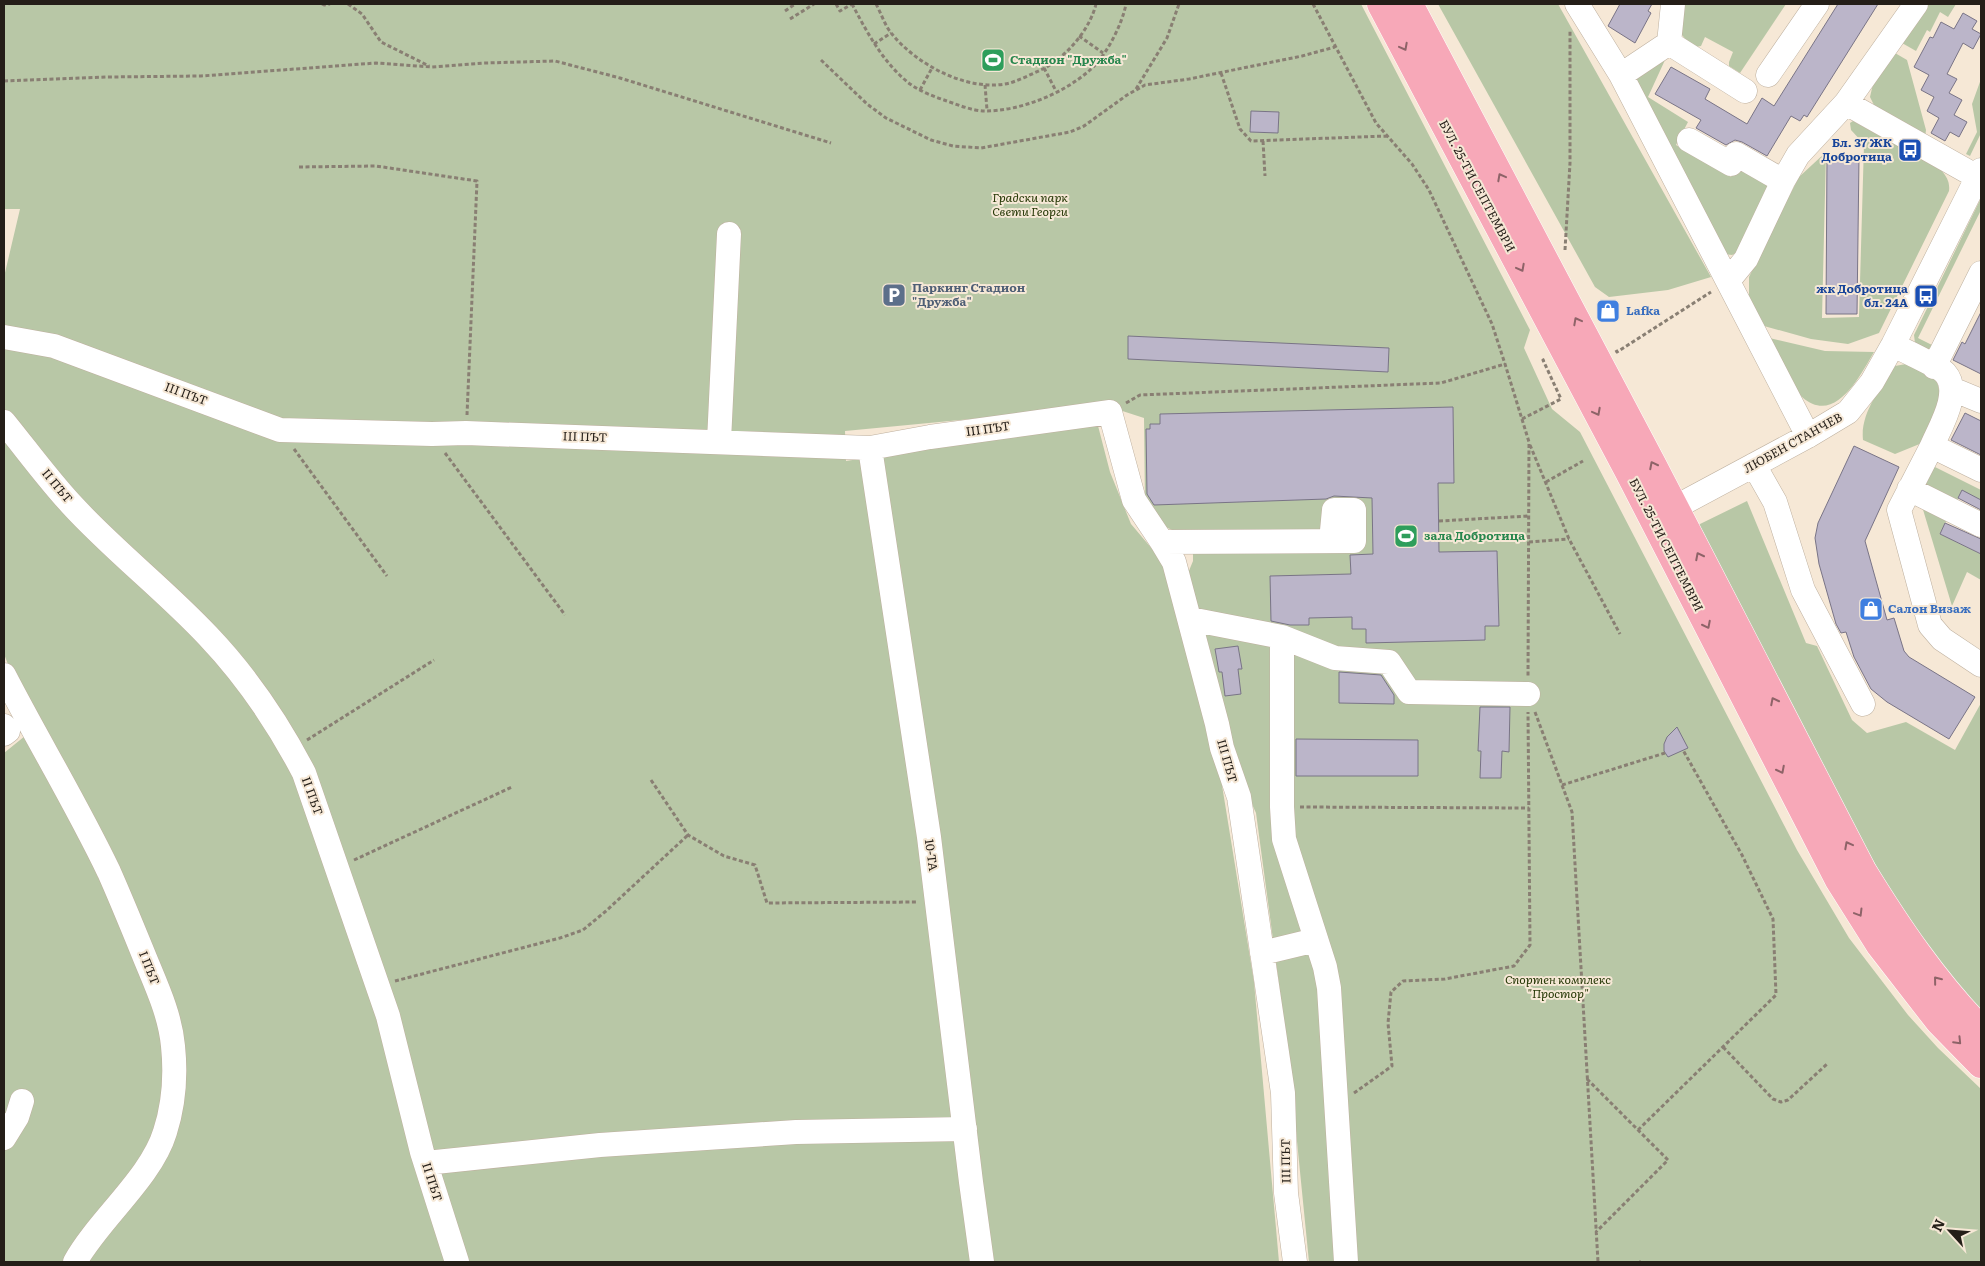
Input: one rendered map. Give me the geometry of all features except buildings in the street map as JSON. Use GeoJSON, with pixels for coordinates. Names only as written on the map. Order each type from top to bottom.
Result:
{"type":"FeatureCollection","features":[{"type":"Feature","properties":{"kind":"main road","name":"БУЛ. 25-ТИ СЕПТЕМВРИ"},"geometry":{"type":"LineString","coordinates":[[1381,4],[1862,870],[1901,934],[1959,1007],[1981,1030]]}},
{"type":"Feature","properties":{"kind":"main road","name":"БУЛ. 25-ТИ СЕПТЕМВРИ"},"geometry":{"type":"LineString","coordinates":[[1410,4],[1664,514],[1818,841],[1852,902],[1880,946],[1939,1022],[1981,1064]]}},
{"type":"Feature","properties":{"kind":"street"},"geometry":{"type":"LineString","coordinates":[[1669,43],[1673,4]]}},
{"type":"Feature","properties":{"kind":"street"},"geometry":{"type":"LineString","coordinates":[[1768,75],[1817,4]]}},
{"type":"Feature","properties":{"kind":"street"},"geometry":{"type":"LineString","coordinates":[[1728,280],[1746,259],[1783,181],[1798,155],[1846,103],[1916,4]]}},
{"type":"Feature","properties":{"kind":"street"},"geometry":{"type":"LineString","coordinates":[[1574,13],[1621,75],[1808,436]]}},
{"type":"Feature","properties":{"kind":"street"},"geometry":{"type":"LineString","coordinates":[[1621,75],[1669,43]]}},
{"type":"Feature","properties":{"kind":"street"},"geometry":{"type":"LineString","coordinates":[[1669,43],[1745,91]]}},
{"type":"Feature","properties":{"kind":"street"},"geometry":{"type":"LineString","coordinates":[[1846,103],[1980,175]]}},
{"type":"Feature","properties":{"kind":"street"},"geometry":{"type":"LineString","coordinates":[[1689,140],[1731,164],[1736,154],[1783,181]]}},
{"type":"Feature","properties":{"kind":"street","name":"ЛЮБЕН СТАНЧЕВ"},"geometry":{"type":"LineString","coordinates":[[1664,514],[1754,466],[1848,412],[1872,382],[1893,345],[1980,175]]}},
{"type":"Feature","properties":{"kind":"street"},"geometry":{"type":"LineString","coordinates":[[719,441],[729,234]]}},
{"type":"Feature","properties":{"kind":"street"},"geometry":{"type":"LineString","coordinates":[[1934,367],[1981,273]]}},
{"type":"Feature","properties":{"kind":"street","name":"ІІІ ПЪТ"},"geometry":{"type":"LineString","coordinates":[[4,337],[54,346],[280,430],[432,434],[466,433],[870,448],[930,437],[1110,412],[1134,500],[1174,562],[1218,724],[1222,748],[1239,797],[1283,1093],[1286,1193],[1295,1262]]}},
{"type":"Feature","properties":{"kind":"street"},"geometry":{"type":"LineString","coordinates":[[1893,345],[1945,373],[1952,389],[1951,404],[1900,510],[1930,625],[1942,639],[1981,665]]}},
{"type":"Feature","properties":{"kind":"street"},"geometry":{"type":"LineString","coordinates":[[1952,389],[1981,400]]}},
{"type":"Feature","properties":{"kind":"street","name":"ІІ ПЪТ"},"geometry":{"type":"LineString","coordinates":[[4,422],[72,505],[208,636],[233,664],[255,691],[292,750],[304,773],[338,868],[396,1043],[426,1163],[457,1262]]}},
{"type":"Feature","properties":{"kind":"street"},"geometry":{"type":"LineString","coordinates":[[1932,446],[1981,470]]}},
{"type":"Feature","properties":{"kind":"street","name":"10-ТА"},"geometry":{"type":"LineString","coordinates":[[870,448],[938,901],[982,1262]]}},
{"type":"Feature","properties":{"kind":"street"},"geometry":{"type":"LineString","coordinates":[[1754,466],[1775,502],[1803,590],[1863,704]]}},
{"type":"Feature","properties":{"kind":"street"},"geometry":{"type":"LineString","coordinates":[[1909,489],[1981,525]]}},
{"type":"Feature","properties":{"kind":"street"},"geometry":{"type":"LineString","coordinates":[[1162,542],[1331,541]]}},
{"type":"Feature","properties":{"kind":"street"},"geometry":{"type":"LineString","coordinates":[[1190,619],[1282,637],[1335,658],[1389,662],[1409,692],[1528,694]]}},
{"type":"Feature","properties":{"kind":"street"},"geometry":{"type":"LineString","coordinates":[[1282,637],[1282,806],[1284,839],[1329,988],[1346,1262]]}},
{"type":"Feature","properties":{"kind":"street","name":"І ПЪТ"},"geometry":{"type":"LineString","coordinates":[[5,680],[109,872],[165,1008],[173,1045],[175,1079],[172,1104],[165,1133],[156,1154],[143,1173],[102,1222],[75,1262]]}},
{"type":"Feature","properties":{"kind":"street"},"geometry":{"type":"LineString","coordinates":[[4,726],[8,730],[4,734]]}},
{"type":"Feature","properties":{"kind":"street"},"geometry":{"type":"LineString","coordinates":[[1262,953],[1316,940]]}},
{"type":"Feature","properties":{"kind":"street"},"geometry":{"type":"LineString","coordinates":[[4,1138],[16,1117],[22,1101]]}},
{"type":"Feature","properties":{"kind":"street"},"geometry":{"type":"LineString","coordinates":[[426,1163],[600,1145],[786,1132],[965,1128]]}},
{"type":"Feature","properties":{"kind":"path"},"geometry":{"type":"LineString","coordinates":[[322,4],[330,4]]}},
{"type":"Feature","properties":{"kind":"path"},"geometry":{"type":"LineString","coordinates":[[348,4],[362,14],[381,42],[432,67]]}},
{"type":"Feature","properties":{"kind":"path"},"geometry":{"type":"LineString","coordinates":[[784,11],[795,4]]}},
{"type":"Feature","properties":{"kind":"path"},"geometry":{"type":"LineString","coordinates":[[790,19],[814,4]]}},
{"type":"Feature","properties":{"kind":"path"},"geometry":{"type":"LineString","coordinates":[[836,4],[840,11],[852,4],[874,44],[902,76],[920,90],[957,104],[987,110],[1015,108],[1072,84],[1091,69],[1111,42],[1126,4]]}},
{"type":"Feature","properties":{"kind":"path"},"geometry":{"type":"LineString","coordinates":[[876,4],[891,33],[918,59],[932,68],[964,80],[985,85],[1009,83],[1056,62],[1084,30],[1096,4]]}},
{"type":"Feature","properties":{"kind":"path"},"geometry":{"type":"LineString","coordinates":[[1136,90],[1168,38],[1179,4]]}},
{"type":"Feature","properties":{"kind":"path"},"geometry":{"type":"LineString","coordinates":[[1313,4],[1373,118],[1412,164],[1429,190],[1492,324],[1529,442],[1569,539],[1620,634]]}},
{"type":"Feature","properties":{"kind":"path"},"geometry":{"type":"LineString","coordinates":[[1565,250],[1570,163],[1574,13]]}},
{"type":"Feature","properties":{"kind":"path"},"geometry":{"type":"LineString","coordinates":[[874,44],[891,33]]}},
{"type":"Feature","properties":{"kind":"path"},"geometry":{"type":"LineString","coordinates":[[1079,36],[1103,53]]}},
{"type":"Feature","properties":{"kind":"path"},"geometry":{"type":"LineString","coordinates":[[820,60],[867,104],[886,118],[931,140],[953,146],[982,148],[1070,132],[1097,118],[1145,85],[1221,73],[1335,47]]}},
{"type":"Feature","properties":{"kind":"path"},"geometry":{"type":"LineString","coordinates":[[4,81],[202,76],[376,63],[432,67],[555,61],[620,78],[831,143]]}},
{"type":"Feature","properties":{"kind":"path"},"geometry":{"type":"LineString","coordinates":[[920,90],[932,68]]}},
{"type":"Feature","properties":{"kind":"path"},"geometry":{"type":"LineString","coordinates":[[1044,68],[1056,91]]}},
{"type":"Feature","properties":{"kind":"path"},"geometry":{"type":"LineString","coordinates":[[1221,73],[1240,129],[1251,141],[1388,136]]}},
{"type":"Feature","properties":{"kind":"path"},"geometry":{"type":"LineString","coordinates":[[985,85],[987,110]]}},
{"type":"Feature","properties":{"kind":"path"},"geometry":{"type":"LineString","coordinates":[[1263,140],[1264,176]]}},
{"type":"Feature","properties":{"kind":"path"},"geometry":{"type":"LineString","coordinates":[[299,167],[376,166],[477,181],[466,433]]}},
{"type":"Feature","properties":{"kind":"path"},"geometry":{"type":"LineString","coordinates":[[1617,352],[1728,280]]}},
{"type":"Feature","properties":{"kind":"path"},"geometry":{"type":"LineString","coordinates":[[1110,412],[1140,395],[1441,383],[1505,364]]}},
{"type":"Feature","properties":{"kind":"path"},"geometry":{"type":"LineString","coordinates":[[280,430],[387,576]]}},
{"type":"Feature","properties":{"kind":"path"},"geometry":{"type":"LineString","coordinates":[[432,434],[565,615]]}},
{"type":"Feature","properties":{"kind":"path"},"geometry":{"type":"LineString","coordinates":[[1336,1106],[1392,1066],[1388,1023],[1391,992],[1403,981],[1446,979],[1514,966],[1530,945],[1528,694],[1529,442]]}},
{"type":"Feature","properties":{"kind":"path"},"geometry":{"type":"LineString","coordinates":[[1546,482],[1584,461]]}},
{"type":"Feature","properties":{"kind":"path"},"geometry":{"type":"LineString","coordinates":[[1438,521],[1529,516]]}},
{"type":"Feature","properties":{"kind":"path"},"geometry":{"type":"LineString","coordinates":[[1529,542],[1569,539]]}},
{"type":"Feature","properties":{"kind":"path"},"geometry":{"type":"LineString","coordinates":[[292,750],[434,660]]}},
{"type":"Feature","properties":{"kind":"path"},"geometry":{"type":"LineString","coordinates":[[1528,694],[1572,812],[1598,1262]]}},
{"type":"Feature","properties":{"kind":"path"},"geometry":{"type":"LineString","coordinates":[[1638,1130],[1776,995],[1773,919],[1742,855],[1683,750]]}},
{"type":"Feature","properties":{"kind":"path"},"geometry":{"type":"LineString","coordinates":[[1562,786],[1665,753]]}},
{"type":"Feature","properties":{"kind":"path"},"geometry":{"type":"LineString","coordinates":[[651,780],[688,835],[724,856],[755,865],[767,903],[938,901]]}},
{"type":"Feature","properties":{"kind":"path"},"geometry":{"type":"LineString","coordinates":[[338,868],[512,787]]}},
{"type":"Feature","properties":{"kind":"path"},"geometry":{"type":"LineString","coordinates":[[1282,806],[1529,808]]}},
{"type":"Feature","properties":{"kind":"path"},"geometry":{"type":"LineString","coordinates":[[377,985],[560,938],[583,930],[688,835]]}},
{"type":"Feature","properties":{"kind":"path"},"geometry":{"type":"LineString","coordinates":[[1723,1047],[1773,1099],[1781,1102],[1788,1100],[1828,1064]]}},
{"type":"Feature","properties":{"kind":"path"},"geometry":{"type":"LineString","coordinates":[[1587,1079],[1668,1160],[1596,1233]]}},
{"type":"Feature","properties":{"kind":"green space"},"geometry":{"type":"Polygon","coordinates":[[[4,4],[1361,4],[1530,330],[1524,348],[1552,409],[1580,432],[1797,850],[1849,938],[1908,1015],[1938,1048],[1981,1089],[1981,1262],[1309,1262],[1288,1051],[1256,813],[1237,771],[1186,578],[1193,561],[1193,544],[1185,536],[1155,522],[1145,505],[1144,418],[1107,406],[845,431],[846,461],[1097,422],[1110,472],[1131,524],[1169,569],[1220,773],[1254,982],[1279,1262],[4,1262],[4,753],[25,736],[16,685],[4,654],[4,277],[20,209],[4,209],[4,4]]]}},
{"type":"Feature","properties":{"kind":"green space"},"geometry":{"type":"Polygon","coordinates":[[[1438,4],[1558,4],[1711,277],[1668,290],[1609,297],[1595,287],[1438,4]]]}},
{"type":"Feature","properties":{"kind":"green space"},"geometry":{"type":"Polygon","coordinates":[[[1681,4],[1786,4],[1740,73],[1729,66],[1733,52],[1705,37],[1701,46],[1696,47],[1687,41],[1677,29],[1681,4]]]}},
{"type":"Feature","properties":{"kind":"green space"},"geometry":{"type":"Polygon","coordinates":[[[1929,4],[1956,4],[1948,17],[1940,12],[1930,32],[1927,30],[1916,51],[1902,43],[1929,4]]]}},
{"type":"Feature","properties":{"kind":"green space"},"geometry":{"type":"Polygon","coordinates":[[[1895,53],[1907,60],[1926,130],[1925,137],[1877,111],[1870,97],[1873,84],[1895,53]]]}},
{"type":"Feature","properties":{"kind":"green space"},"geometry":{"type":"Polygon","coordinates":[[[1660,57],[1665,60],[1648,97],[1688,122],[1676,145],[1731,177],[1738,164],[1770,187],[1738,252],[1732,255],[1724,254],[1634,74],[1660,57]]]}},
{"type":"Feature","properties":{"kind":"green space"},"geometry":{"type":"Polygon","coordinates":[[[1981,79],[1981,133],[1970,156],[1966,154],[1977,132],[1972,104],[1981,79]]]}},
{"type":"Feature","properties":{"kind":"green space"},"geometry":{"type":"Polygon","coordinates":[[[1853,121],[1941,170],[1948,180],[1949,191],[1879,333],[1848,344],[1811,339],[1764,326],[1749,305],[1749,277],[1799,177],[1826,152],[1822,318],[1859,317],[1864,144],[1851,130],[1850,123],[1853,121]]]}},
{"type":"Feature","properties":{"kind":"green space"},"geometry":{"type":"Polygon","coordinates":[[[1981,198],[1981,210],[1918,338],[1932,345],[1928,350],[1915,343],[1914,335],[1981,198]]]}},
{"type":"Feature","properties":{"kind":"green space"},"geometry":{"type":"Polygon","coordinates":[[[1765,337],[1825,351],[1874,352],[1854,384],[1845,394],[1836,402],[1825,406],[1814,404],[1802,397],[1765,337]]]}},
{"type":"Feature","properties":{"kind":"green space"},"geometry":{"type":"Polygon","coordinates":[[[1906,364],[1935,377],[1940,395],[1934,419],[1922,443],[1895,454],[1863,440],[1863,430],[1873,401],[1895,366],[1906,364]]]}},
{"type":"Feature","properties":{"kind":"green space"},"geometry":{"type":"Polygon","coordinates":[[[1938,458],[1935,467],[1981,490],[1981,500],[1962,491],[1956,503],[1917,484],[1938,458]]]}},
{"type":"Feature","properties":{"kind":"green space"},"geometry":{"type":"Polygon","coordinates":[[[1747,501],[1806,643],[1817,646],[1852,720],[1867,733],[1906,722],[1955,750],[1981,703],[1981,1011],[1932,953],[1890,890],[1836,791],[1698,525],[1747,501]]]}},
{"type":"Feature","properties":{"kind":"green space"},"geometry":{"type":"Polygon","coordinates":[[[1921,503],[1949,515],[1940,534],[1981,554],[1981,580],[1967,572],[1952,606],[1921,503]]]}},
{"type":"Feature","properties":{"kind":"place","name":"Стадион \"Дружба\""},"geometry":{"type":"Point","coordinates":[993,60]}},
{"type":"Feature","properties":{"kind":"place","name":"Бл. 37 ЖК Добротица"},"geometry":{"type":"Point","coordinates":[1910,150]}},
{"type":"Feature","properties":{"kind":"place","name":"Паркинг Стадион \"Дружба\""},"geometry":{"type":"Point","coordinates":[894,295]}},
{"type":"Feature","properties":{"kind":"place","name":"жк Добротица бл. 24А"},"geometry":{"type":"Point","coordinates":[1926,296]}},
{"type":"Feature","properties":{"kind":"place","name":"Lafka"},"geometry":{"type":"Point","coordinates":[1608,311]}},
{"type":"Feature","properties":{"kind":"place","name":"зала Добротица"},"geometry":{"type":"Point","coordinates":[1406,536]}},
{"type":"Feature","properties":{"kind":"place","name":"Салон Визаж"},"geometry":{"type":"Point","coordinates":[1871,609]}},
{"type":"Feature","properties":{"kind":"park label","name":"Градски парк Свети Георги"},"geometry":{"type":"Point","coordinates":[1030,205]}},
{"type":"Feature","properties":{"kind":"park label","name":"Спортен комплекс \"Простор\""},"geometry":{"type":"Point","coordinates":[1558,987]}}]}
